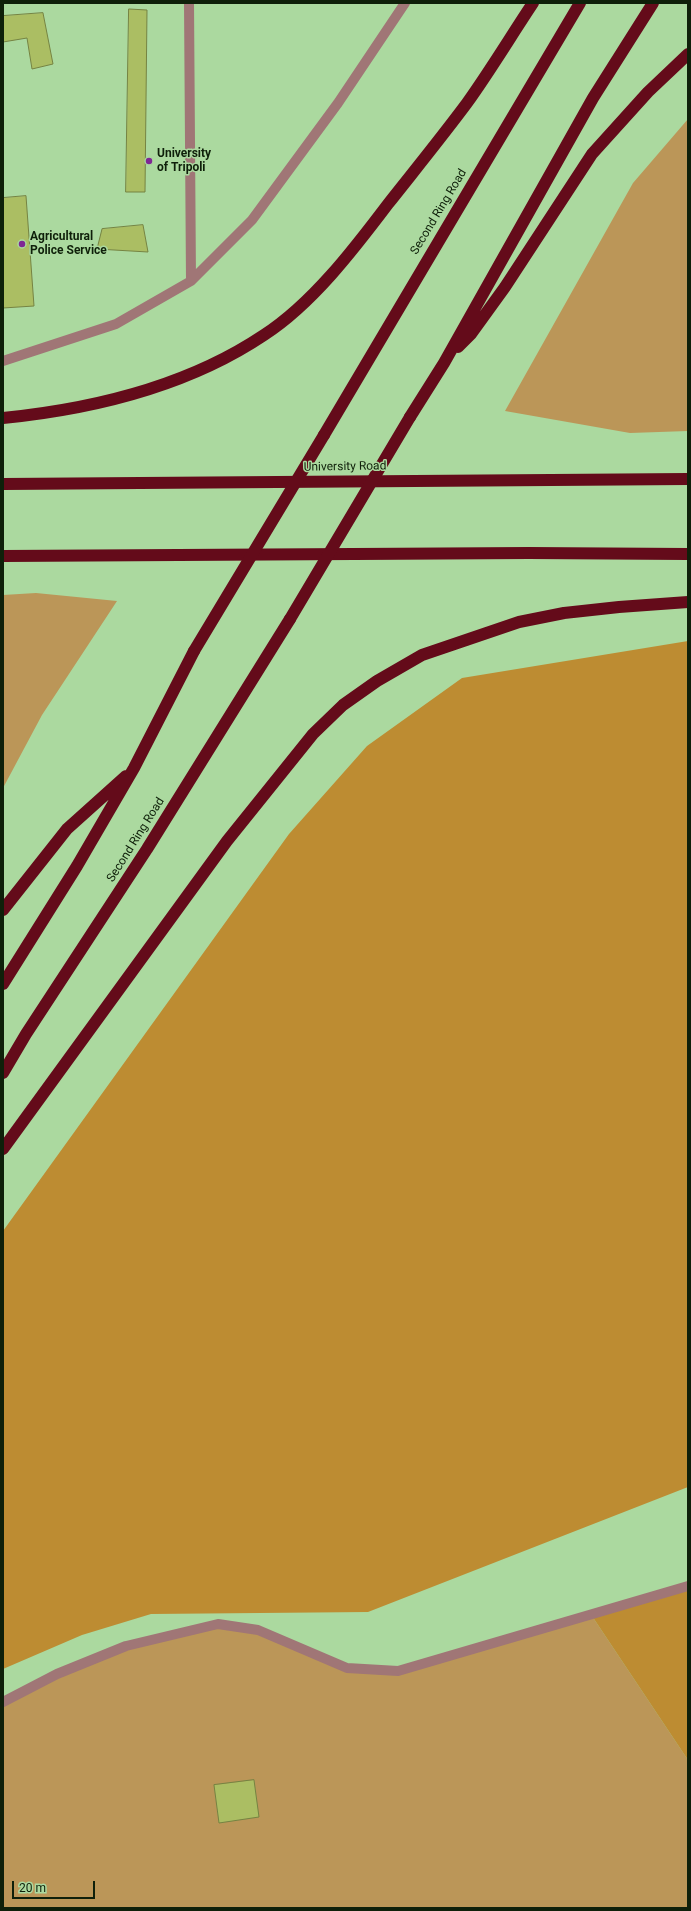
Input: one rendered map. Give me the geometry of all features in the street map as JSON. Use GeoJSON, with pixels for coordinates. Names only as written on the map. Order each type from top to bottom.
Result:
{"type":"FeatureCollection","features":[{"type":"Feature","properties":{"kind":"highway"},"geometry":{"type":"LineString","coordinates":[[3,418],[29,415],[98,402],[166,384],[219,362],[265,335],[304,303],[355,247],[468,102],[533,3]]}},
{"type":"Feature","properties":{"kind":"highway","name":"Second Ring Road"},"geometry":{"type":"LineString","coordinates":[[134,768],[194,651],[580,3]]}},
{"type":"Feature","properties":{"kind":"highway"},"geometry":{"type":"LineString","coordinates":[[444,363],[593,98],[653,3]]}},
{"type":"Feature","properties":{"kind":"highway"},"geometry":{"type":"LineString","coordinates":[[444,363],[471,334],[505,287],[592,154],[648,92],[688,54]]}},
{"type":"Feature","properties":{"kind":"highway","name":"Second Ring Road"},"geometry":{"type":"LineString","coordinates":[[3,1073],[26,1034],[147,849],[290,619],[410,417],[444,363]]}},
{"type":"Feature","properties":{"kind":"highway"},"geometry":{"type":"LineString","coordinates":[[673,478],[688,474]]}},
{"type":"Feature","properties":{"kind":"highway","name":"University Road"},"geometry":{"type":"LineString","coordinates":[[3,484],[688,479]]}},
{"type":"Feature","properties":{"kind":"highway"},"geometry":{"type":"LineString","coordinates":[[3,558],[521,553],[688,554]]}},
{"type":"Feature","properties":{"kind":"highway"},"geometry":{"type":"LineString","coordinates":[[3,1149],[227,841],[313,734],[343,706],[377,681],[422,655],[519,622],[564,613],[688,602]]}},
{"type":"Feature","properties":{"kind":"highway"},"geometry":{"type":"LineString","coordinates":[[3,910],[67,829],[134,768]]}},
{"type":"Feature","properties":{"kind":"highway"},"geometry":{"type":"LineString","coordinates":[[3,984],[78,866],[134,768]]}},
{"type":"Feature","properties":{"kind":"street"},"geometry":{"type":"LineString","coordinates":[[189,3],[191,280]]}},
{"type":"Feature","properties":{"kind":"street"},"geometry":{"type":"LineString","coordinates":[[3,361],[116,324],[191,280],[252,220],[338,103],[405,3]]}},
{"type":"Feature","properties":{"kind":"street"},"geometry":{"type":"LineString","coordinates":[[3,1702],[57,1674],[126,1646],[218,1624],[258,1630],[347,1668],[398,1671],[688,1586]]}},
{"type":"Feature","properties":{"kind":"shaded area"},"geometry":{"type":"Polygon","coordinates":[[[688,119],[688,431],[630,433],[505,411],[633,183],[688,119]]]}},
{"type":"Feature","properties":{"kind":"shaded area"},"geometry":{"type":"Polygon","coordinates":[[[36,593],[117,601],[42,715],[3,788],[3,595],[36,593]]]}},
{"type":"Feature","properties":{"kind":"shaded area"},"geometry":{"type":"Polygon","coordinates":[[[688,641],[688,1487],[368,1612],[151,1614],[82,1635],[3,1669],[3,1231],[289,834],[367,746],[462,678],[688,641]]]}},
{"type":"Feature","properties":{"kind":"shaded area"},"geometry":{"type":"Polygon","coordinates":[[[688,1586],[688,1760],[592,1616],[688,1586]]]}},
{"type":"Feature","properties":{"kind":"shaded area"},"geometry":{"type":"Polygon","coordinates":[[[592,1616],[688,1760],[688,1908],[3,1908],[3,1702],[126,1646],[218,1624],[258,1630],[347,1668],[398,1671],[592,1616]]]}},
{"type":"Feature","properties":{"kind":"building"},"geometry":{"type":"Polygon","coordinates":[[[129,9],[147,10],[145,192],[126,192],[129,9]]]}},
{"type":"Feature","properties":{"kind":"building"},"geometry":{"type":"Polygon","coordinates":[[[43,13],[53,64],[32,69],[27,38],[3,42],[3,16],[43,13]]]}},
{"type":"Feature","properties":{"kind":"building"},"geometry":{"type":"Polygon","coordinates":[[[26,196],[34,306],[3,308],[3,198],[26,196]]]}},
{"type":"Feature","properties":{"kind":"building"},"geometry":{"type":"Polygon","coordinates":[[[143,225],[148,252],[97,249],[102,229],[143,225]]]}},
{"type":"Feature","properties":{"kind":"building"},"geometry":{"type":"Polygon","coordinates":[[[254,1780],[259,1817],[219,1823],[214,1785],[254,1780]]]}},
{"type":"Feature","properties":{"kind":"place","name":"University of Tripoli"},"geometry":{"type":"Point","coordinates":[149,161]}},
{"type":"Feature","properties":{"kind":"place","name":"Agricultural Police Service"},"geometry":{"type":"Point","coordinates":[22,244]}}]}
